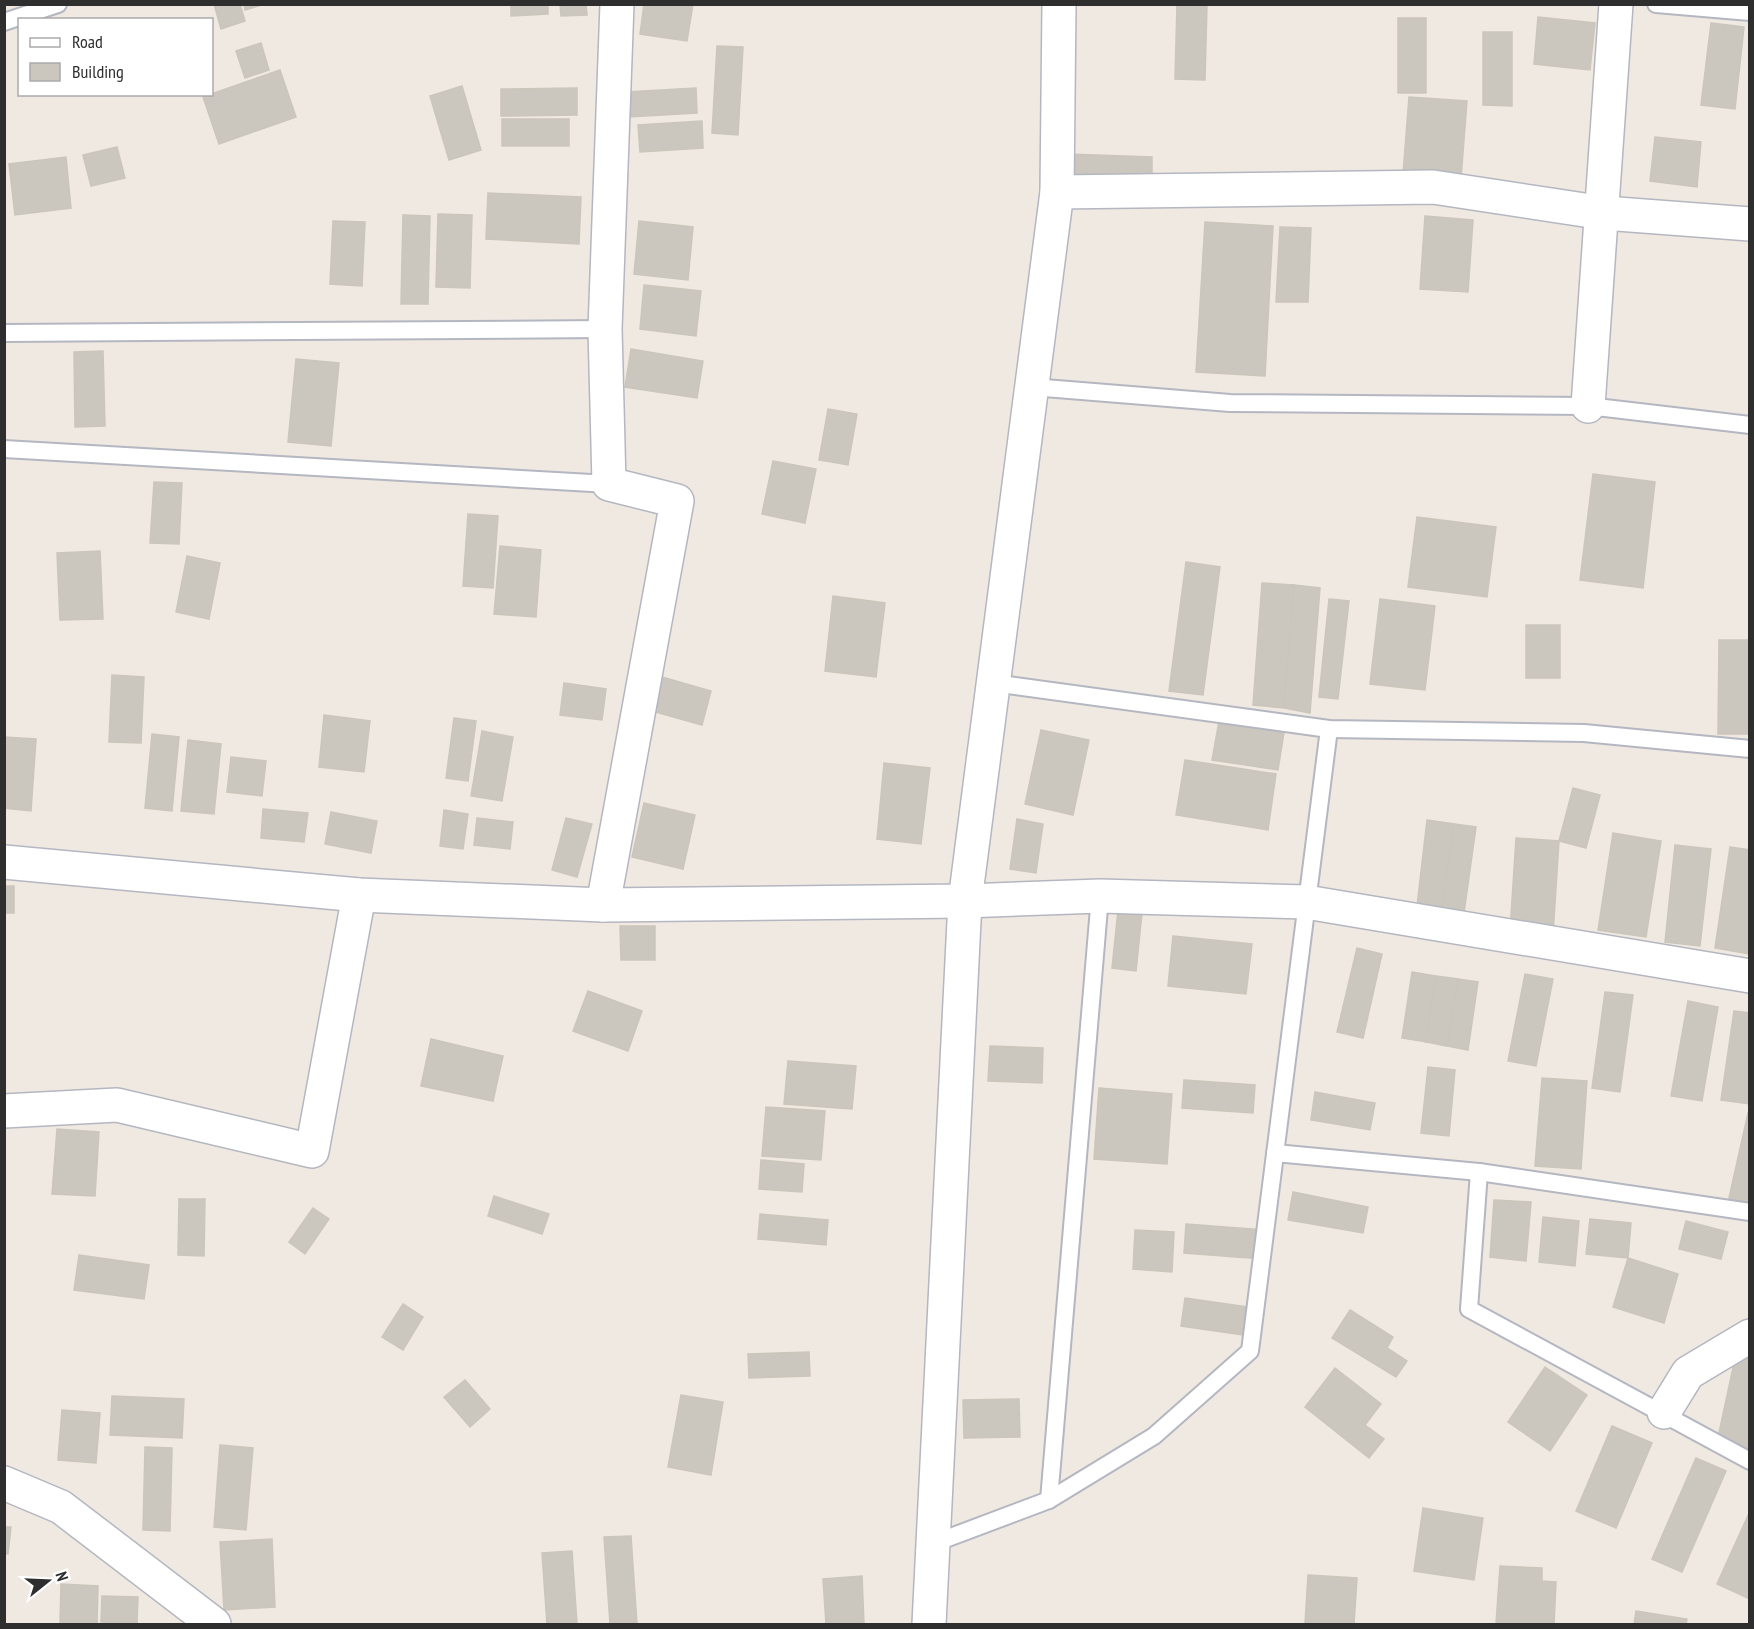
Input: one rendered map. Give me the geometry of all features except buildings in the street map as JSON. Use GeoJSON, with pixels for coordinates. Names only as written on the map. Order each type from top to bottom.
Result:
{"type":"FeatureCollection","features":[{"type":"Feature","properties":{"kind":"street"},"geometry":{"type":"LineString","coordinates":[[603,905],[677,501],[609,484],[605,330],[616,4]]}},
{"type":"Feature","properties":{"kind":"street"},"geometry":{"type":"LineString","coordinates":[[928,1624],[964,901],[1057,192],[1059,4]]}},
{"type":"Feature","properties":{"kind":"street"},"geometry":{"type":"LineString","coordinates":[[1588,406],[1604,213],[1616,4]]}},
{"type":"Feature","properties":{"kind":"street"},"geometry":{"type":"LineString","coordinates":[[1057,192],[1433,187],[1604,213],[1749,224]]}},
{"type":"Feature","properties":{"kind":"street"},"geometry":{"type":"LineString","coordinates":[[4,862],[359,895],[603,905],[964,901],[1100,896],[1306,902],[1749,976]]}},
{"type":"Feature","properties":{"kind":"street"},"geometry":{"type":"LineString","coordinates":[[4,1111],[117,1105],[312,1151],[359,895]]}},
{"type":"Feature","properties":{"kind":"street"},"geometry":{"type":"LineString","coordinates":[[1664,1412],[1688,1373],[1749,1336]]}},
{"type":"Feature","properties":{"kind":"street"},"geometry":{"type":"LineString","coordinates":[[4,1483],[60,1507],[214,1624]]}},
{"type":"Feature","properties":{"kind":"lane"},"geometry":{"type":"LineString","coordinates":[[4,22],[58,4]]}},
{"type":"Feature","properties":{"kind":"lane"},"geometry":{"type":"LineString","coordinates":[[1656,4],[1749,12]]}},
{"type":"Feature","properties":{"kind":"lane"},"geometry":{"type":"LineString","coordinates":[[4,333],[605,330]]}},
{"type":"Feature","properties":{"kind":"lane"},"geometry":{"type":"LineString","coordinates":[[1032,387],[1230,403],[1588,406],[1749,425]]}},
{"type":"Feature","properties":{"kind":"lane"},"geometry":{"type":"LineString","coordinates":[[4,449],[609,484]]}},
{"type":"Feature","properties":{"kind":"lane"},"geometry":{"type":"LineString","coordinates":[[993,683],[1329,729],[1584,733],[1749,749]]}},
{"type":"Feature","properties":{"kind":"lane"},"geometry":{"type":"LineString","coordinates":[[932,1545],[1049,1500],[1154,1436],[1250,1351],[1329,729]]}},
{"type":"Feature","properties":{"kind":"lane"},"geometry":{"type":"LineString","coordinates":[[1049,1500],[1100,896]]}},
{"type":"Feature","properties":{"kind":"lane"},"geometry":{"type":"LineString","coordinates":[[1275,1153],[1479,1172],[1749,1212]]}},
{"type":"Feature","properties":{"kind":"lane"},"geometry":{"type":"LineString","coordinates":[[1479,1172],[1469,1309],[1664,1412],[1749,1461]]}}]}
